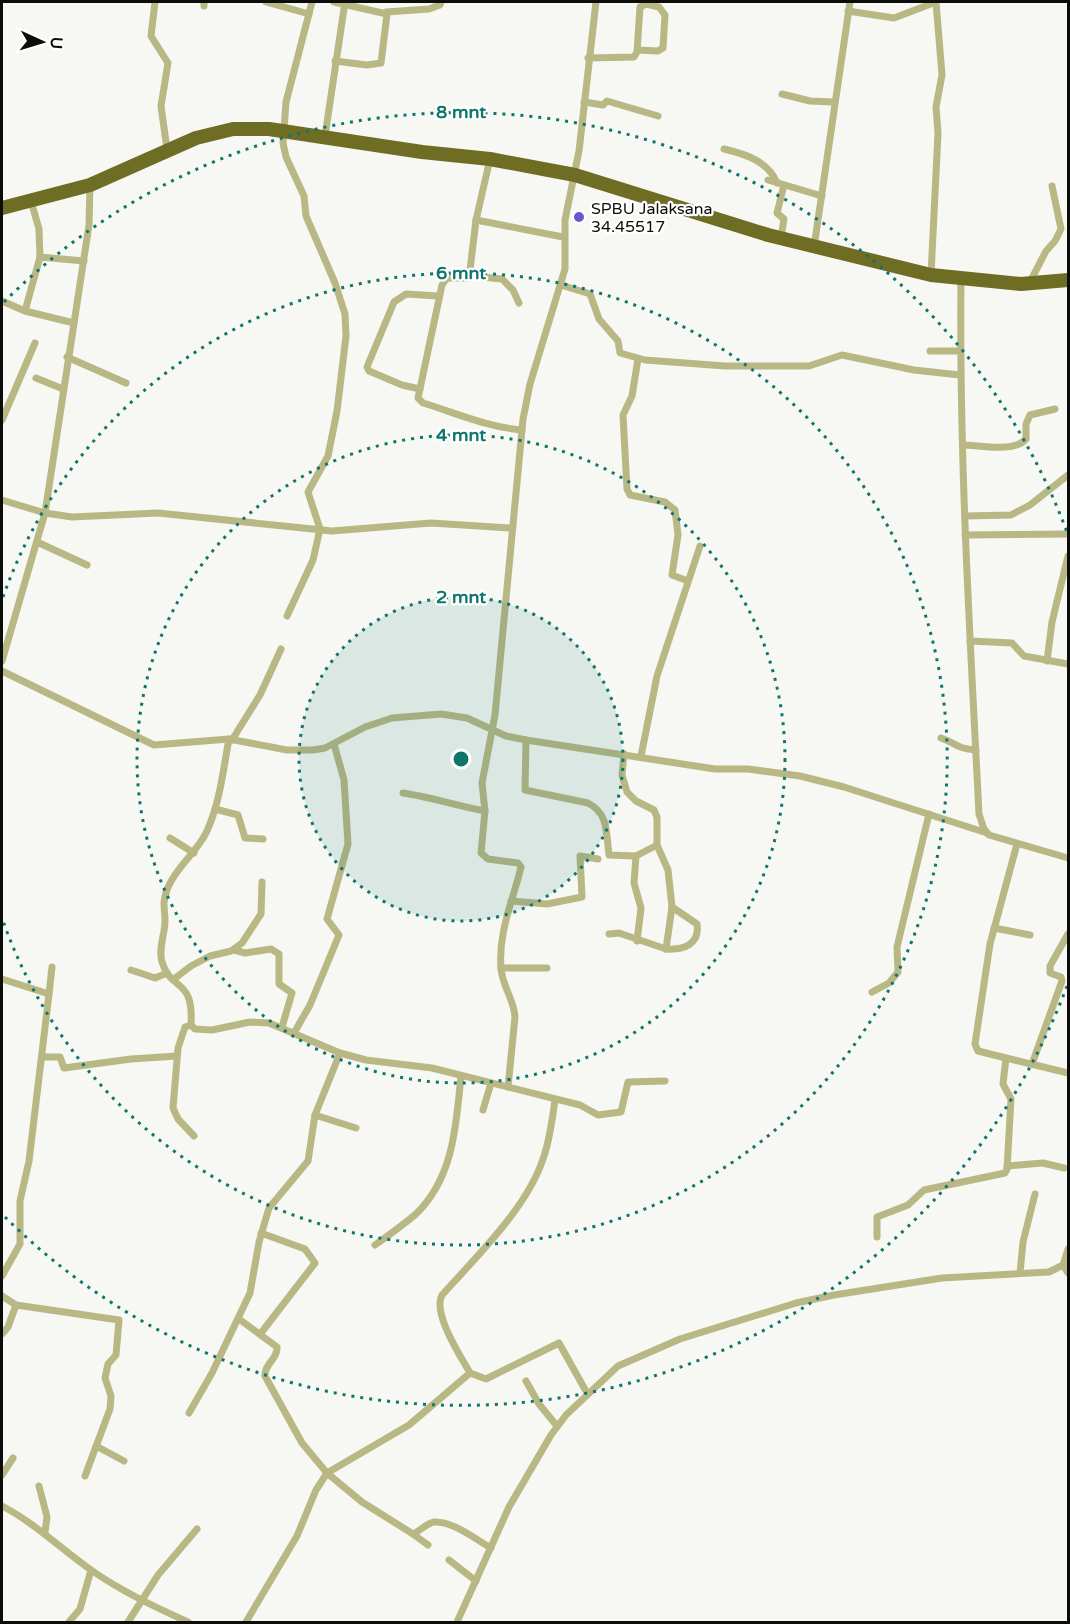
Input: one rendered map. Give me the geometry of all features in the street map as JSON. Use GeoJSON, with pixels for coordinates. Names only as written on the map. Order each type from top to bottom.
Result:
{"type":"FeatureCollection","features":[{"type":"Feature","properties":{"kind":"highway"},"geometry":{"type":"LineString","coordinates":[[2,208],[90,185],[167,149],[205,135],[233,129],[282,130],[422,152],[490,159],[575,174],[781,238],[931,275],[1029,284],[1068,280]]}},
{"type":"Feature","properties":{"kind":"street"},"geometry":{"type":"LineString","coordinates":[[155,2],[152,39],[164,52],[168,63],[161,106],[167,149]]}},
{"type":"Feature","properties":{"kind":"street"},"geometry":{"type":"LineString","coordinates":[[266,2],[309,14]]}},
{"type":"Feature","properties":{"kind":"street"},"geometry":{"type":"LineString","coordinates":[[286,616],[314,561],[320,529],[308,492],[325,465],[330,447],[344,359],[346,324],[335,283],[320,243],[306,216],[302,188],[286,157],[282,130],[286,102],[312,2]]}},
{"type":"Feature","properties":{"kind":"street"},"geometry":{"type":"LineString","coordinates":[[334,2],[386,12],[429,9],[440,5],[441,2]]}},
{"type":"Feature","properties":{"kind":"street"},"geometry":{"type":"LineString","coordinates":[[508,1087],[515,1017],[501,968],[503,932],[521,867],[518,863],[488,859],[481,853],[485,811],[482,783],[493,730],[522,430],[530,384],[566,263],[563,237],[575,174],[596,2]]}},
{"type":"Feature","properties":{"kind":"street"},"geometry":{"type":"LineString","coordinates":[[814,247],[833,102],[850,2]]}},
{"type":"Feature","properties":{"kind":"street"},"geometry":{"type":"LineString","coordinates":[[848,11],[894,18],[936,2],[942,75],[936,107],[938,133],[931,275]]}},
{"type":"Feature","properties":{"kind":"street"},"geometry":{"type":"LineString","coordinates":[[325,136],[345,3]]}},
{"type":"Feature","properties":{"kind":"street"},"geometry":{"type":"LineString","coordinates":[[588,58],[630,59],[636,56],[640,7],[645,4],[659,7],[665,15],[663,48],[658,51],[637,50]]}},
{"type":"Feature","properties":{"kind":"street"},"geometry":{"type":"LineString","coordinates":[[335,61],[366,65],[382,62],[386,12]]}},
{"type":"Feature","properties":{"kind":"street"},"geometry":{"type":"LineString","coordinates":[[782,94],[810,101],[833,102]]}},
{"type":"Feature","properties":{"kind":"street"},"geometry":{"type":"LineString","coordinates":[[584,102],[603,105],[607,101],[658,116]]}},
{"type":"Feature","properties":{"kind":"street"},"geometry":{"type":"LineString","coordinates":[[724,149],[752,156],[781,184],[777,209],[777,213],[784,219],[781,238]]}},
{"type":"Feature","properties":{"kind":"street"},"geometry":{"type":"LineString","coordinates":[[474,275],[470,268],[476,220],[490,159]]}},
{"type":"Feature","properties":{"kind":"street"},"geometry":{"type":"LineString","coordinates":[[768,180],[822,196]]}},
{"type":"Feature","properties":{"kind":"street"},"geometry":{"type":"LineString","coordinates":[[2,661],[45,513],[67,357],[84,261],[90,185]]}},
{"type":"Feature","properties":{"kind":"street"},"geometry":{"type":"LineString","coordinates":[[1029,284],[1046,251],[1055,241],[1061,229],[1052,186]]}},
{"type":"Feature","properties":{"kind":"street"},"geometry":{"type":"LineString","coordinates":[[25,311],[40,257],[40,240],[31,201]]}},
{"type":"Feature","properties":{"kind":"street"},"geometry":{"type":"LineString","coordinates":[[476,220],[563,237]]}},
{"type":"Feature","properties":{"kind":"street"},"geometry":{"type":"LineString","coordinates":[[40,257],[84,261]]}},
{"type":"Feature","properties":{"kind":"street"},"geometry":{"type":"LineString","coordinates":[[519,303],[513,290],[502,279],[474,275],[468,278],[446,279],[438,296],[418,398],[423,403],[492,427],[522,430]]}},
{"type":"Feature","properties":{"kind":"street"},"geometry":{"type":"LineString","coordinates":[[961,278],[960,375],[965,535],[979,814],[987,834]]}},
{"type":"Feature","properties":{"kind":"street"},"geometry":{"type":"LineString","coordinates":[[561,285],[590,294],[599,319],[618,341],[620,353],[638,359],[725,366],[809,366],[842,355],[914,370],[960,375]]}},
{"type":"Feature","properties":{"kind":"street"},"geometry":{"type":"LineString","coordinates":[[420,389],[402,385],[369,371],[367,367],[394,302],[406,294],[438,296]]}},
{"type":"Feature","properties":{"kind":"street"},"geometry":{"type":"LineString","coordinates":[[2,301],[25,311],[74,323]]}},
{"type":"Feature","properties":{"kind":"street"},"geometry":{"type":"LineString","coordinates":[[2,420],[34,343]]}},
{"type":"Feature","properties":{"kind":"street"},"geometry":{"type":"LineString","coordinates":[[930,351],[960,351]]}},
{"type":"Feature","properties":{"kind":"street"},"geometry":{"type":"LineString","coordinates":[[67,357],[126,383]]}},
{"type":"Feature","properties":{"kind":"street"},"geometry":{"type":"LineString","coordinates":[[638,359],[632,396],[623,415],[627,489],[630,495],[665,502],[675,510],[678,535],[672,575],[687,581]]}},
{"type":"Feature","properties":{"kind":"street"},"geometry":{"type":"LineString","coordinates":[[36,378],[63,389]]}},
{"type":"Feature","properties":{"kind":"street"},"geometry":{"type":"LineString","coordinates":[[963,445],[1001,447],[1021,444],[1026,439],[1026,424],[1030,415],[1055,409]]}},
{"type":"Feature","properties":{"kind":"street"},"geometry":{"type":"LineString","coordinates":[[965,516],[1011,515],[1030,505],[1068,475]]}},
{"type":"Feature","properties":{"kind":"street"},"geometry":{"type":"LineString","coordinates":[[2,500],[45,513],[89,518],[158,513],[332,531],[431,523],[511,528]]}},
{"type":"Feature","properties":{"kind":"street"},"geometry":{"type":"LineString","coordinates":[[965,535],[1068,534]]}},
{"type":"Feature","properties":{"kind":"street"},"geometry":{"type":"LineString","coordinates":[[38,542],[87,565]]}},
{"type":"Feature","properties":{"kind":"street"},"geometry":{"type":"LineString","coordinates":[[640,756],[657,675],[700,546]]}},
{"type":"Feature","properties":{"kind":"street"},"geometry":{"type":"LineString","coordinates":[[1047,661],[1052,622],[1068,556]]}},
{"type":"Feature","properties":{"kind":"street"},"geometry":{"type":"LineString","coordinates":[[970,641],[1012,643],[1020,655],[1068,664]]}},
{"type":"Feature","properties":{"kind":"street"},"geometry":{"type":"LineString","coordinates":[[191,1025],[191,999],[167,972],[161,958],[165,922],[164,902],[173,878],[194,853],[206,833],[215,809],[230,739],[260,695],[281,649]]}},
{"type":"Feature","properties":{"kind":"street"},"geometry":{"type":"LineString","coordinates":[[2,671],[154,745],[189,740],[230,739],[300,751],[314,750],[334,744],[365,728],[393,718],[420,714],[466,718],[493,730],[526,740],[715,769],[748,769],[830,782],[1017,844],[1068,858]]}},
{"type":"Feature","properties":{"kind":"street"},"geometry":{"type":"LineString","coordinates":[[940,738],[950,740],[959,748],[976,750]]}},
{"type":"Feature","properties":{"kind":"street"},"geometry":{"type":"LineString","coordinates":[[526,740],[525,789],[588,803],[597,808],[604,816],[609,855],[636,856],[657,845]]}},
{"type":"Feature","properties":{"kind":"street"},"geometry":{"type":"LineString","coordinates":[[294,1033],[310,1005],[339,935],[327,919],[348,844],[344,780],[334,744]]}},
{"type":"Feature","properties":{"kind":"street"},"geometry":{"type":"LineString","coordinates":[[624,754],[622,776],[627,792],[636,801],[654,810],[657,817],[657,845],[668,870],[672,906],[666,949]]}},
{"type":"Feature","properties":{"kind":"street"},"geometry":{"type":"LineString","coordinates":[[403,793],[430,797],[452,805],[485,811]]}},
{"type":"Feature","properties":{"kind":"street"},"geometry":{"type":"LineString","coordinates":[[215,809],[238,814],[245,838],[263,839]]}},
{"type":"Feature","properties":{"kind":"street"},"geometry":{"type":"LineString","coordinates":[[872,992],[889,983],[898,972],[897,947],[929,814]]}},
{"type":"Feature","properties":{"kind":"street"},"geometry":{"type":"LineString","coordinates":[[170,838],[194,853]]}},
{"type":"Feature","properties":{"kind":"street"},"geometry":{"type":"LineString","coordinates":[[1017,844],[994,928],[975,1044],[978,1051],[1068,1073]]}},
{"type":"Feature","properties":{"kind":"street"},"geometry":{"type":"LineString","coordinates":[[511,901],[547,904],[582,897],[580,856],[598,859]]}},
{"type":"Feature","properties":{"kind":"street"},"geometry":{"type":"LineString","coordinates":[[636,856],[634,883],[641,908],[637,941]]}},
{"type":"Feature","properties":{"kind":"street"},"geometry":{"type":"LineString","coordinates":[[174,979],[191,966],[234,950],[242,944],[261,914],[262,882]]}},
{"type":"Feature","properties":{"kind":"street"},"geometry":{"type":"LineString","coordinates":[[609,934],[619,933],[666,949],[681,949],[693,942],[697,934],[697,924],[672,906]]}},
{"type":"Feature","properties":{"kind":"street"},"geometry":{"type":"LineString","coordinates":[[994,928],[1030,935]]}},
{"type":"Feature","properties":{"kind":"street"},"geometry":{"type":"LineString","coordinates":[[1032,1064],[1063,980],[1050,973],[1050,966],[1068,934]]}},
{"type":"Feature","properties":{"kind":"street"},"geometry":{"type":"LineString","coordinates":[[234,950],[245,953],[271,949],[279,954],[279,984],[291,993],[282,1027]]}},
{"type":"Feature","properties":{"kind":"street"},"geometry":{"type":"LineString","coordinates":[[2,1276],[20,1244],[20,1201],[29,1161],[52,968]]}},
{"type":"Feature","properties":{"kind":"street"},"geometry":{"type":"LineString","coordinates":[[501,968],[547,968]]}},
{"type":"Feature","properties":{"kind":"street"},"geometry":{"type":"LineString","coordinates":[[131,970],[155,978],[167,972]]}},
{"type":"Feature","properties":{"kind":"street"},"geometry":{"type":"LineString","coordinates":[[2,978],[49,994]]}},
{"type":"Feature","properties":{"kind":"street"},"geometry":{"type":"LineString","coordinates":[[194,1136],[174,1112],[177,1056],[185,1027],[191,1025],[200,1030],[259,1022],[282,1027],[340,1053],[381,1064],[432,1068],[580,1105],[598,1115],[618,1113],[623,1109],[626,1083],[665,1081]]}},
{"type":"Feature","properties":{"kind":"street"},"geometry":{"type":"LineString","coordinates":[[189,1413],[239,1319],[250,1293],[261,1233],[269,1208],[308,1161],[315,1115],[340,1053]]}},
{"type":"Feature","properties":{"kind":"street"},"geometry":{"type":"LineString","coordinates":[[42,1057],[60,1058],[64,1068],[131,1059],[177,1056]]}},
{"type":"Feature","properties":{"kind":"street"},"geometry":{"type":"LineString","coordinates":[[877,1237],[877,1217],[908,1205],[924,1190],[1005,1173],[1011,1100],[1003,1084],[1006,1058]]}},
{"type":"Feature","properties":{"kind":"street"},"geometry":{"type":"LineString","coordinates":[[375,1245],[417,1213],[447,1167],[455,1136],[461,1076]]}},
{"type":"Feature","properties":{"kind":"street"},"geometry":{"type":"LineString","coordinates":[[483,1110],[491,1083]]}},
{"type":"Feature","properties":{"kind":"street"},"geometry":{"type":"LineString","coordinates":[[555,1100],[550,1130],[537,1175],[506,1223],[439,1301],[450,1337],[470,1373],[480,1379],[486,1379],[560,1344],[587,1393]]}},
{"type":"Feature","properties":{"kind":"street"},"geometry":{"type":"LineString","coordinates":[[315,1115],[356,1128]]}},
{"type":"Feature","properties":{"kind":"street"},"geometry":{"type":"LineString","coordinates":[[1007,1166],[1043,1163],[1064,1168]]}},
{"type":"Feature","properties":{"kind":"street"},"geometry":{"type":"LineString","coordinates":[[1020,1273],[1023,1242],[1035,1194]]}},
{"type":"Feature","properties":{"kind":"street"},"geometry":{"type":"LineString","coordinates":[[261,1233],[306,1249],[315,1263],[261,1334]]}},
{"type":"Feature","properties":{"kind":"street"},"geometry":{"type":"LineString","coordinates":[[1068,1249],[1064,1265],[1068,1273]]}},
{"type":"Feature","properties":{"kind":"street"},"geometry":{"type":"LineString","coordinates":[[457,1623],[529,1470],[557,1426],[587,1393],[618,1366],[653,1349],[796,1303],[920,1281],[1049,1272],[1064,1265]]}},
{"type":"Feature","properties":{"kind":"street"},"geometry":{"type":"LineString","coordinates":[[2,1296],[16,1305],[119,1320],[116,1355],[108,1364],[105,1378],[111,1396],[110,1409],[86,1476]]}},
{"type":"Feature","properties":{"kind":"street"},"geometry":{"type":"LineString","coordinates":[[2,1335],[8,1327],[16,1305]]}},
{"type":"Feature","properties":{"kind":"street"},"geometry":{"type":"LineString","coordinates":[[239,1319],[261,1334],[278,1350],[264,1370],[266,1379],[302,1443],[327,1473],[362,1502],[428,1545]]}},
{"type":"Feature","properties":{"kind":"street"},"geometry":{"type":"LineString","coordinates":[[246,1623],[297,1536],[316,1490],[327,1473],[409,1425],[470,1373]]}},
{"type":"Feature","properties":{"kind":"street"},"geometry":{"type":"LineString","coordinates":[[526,1381],[539,1404],[557,1426]]}},
{"type":"Feature","properties":{"kind":"street"},"geometry":{"type":"LineString","coordinates":[[96,1446],[124,1461]]}},
{"type":"Feature","properties":{"kind":"street"},"geometry":{"type":"LineString","coordinates":[[2,1475],[13,1458]]}},
{"type":"Feature","properties":{"kind":"street"},"geometry":{"type":"LineString","coordinates":[[39,1486],[47,1517],[45,1532]]}},
{"type":"Feature","properties":{"kind":"street"},"geometry":{"type":"LineString","coordinates":[[2,1506],[45,1532],[91,1570],[143,1601],[188,1623]]}},
{"type":"Feature","properties":{"kind":"street"},"geometry":{"type":"LineString","coordinates":[[413,1534],[431,1523],[440,1523],[459,1530],[491,1548]]}},
{"type":"Feature","properties":{"kind":"street"},"geometry":{"type":"LineString","coordinates":[[128,1623],[158,1575],[197,1529]]}},
{"type":"Feature","properties":{"kind":"street"},"geometry":{"type":"LineString","coordinates":[[449,1560],[476,1581]]}},
{"type":"Feature","properties":{"kind":"street"},"geometry":{"type":"LineString","coordinates":[[69,1622],[80,1609],[91,1570]]}},
{"type":"Feature","properties":{"kind":"place","name":"SPBU Jalaksana 34.45517"},"geometry":{"type":"Point","coordinates":[579,217]}}]}
